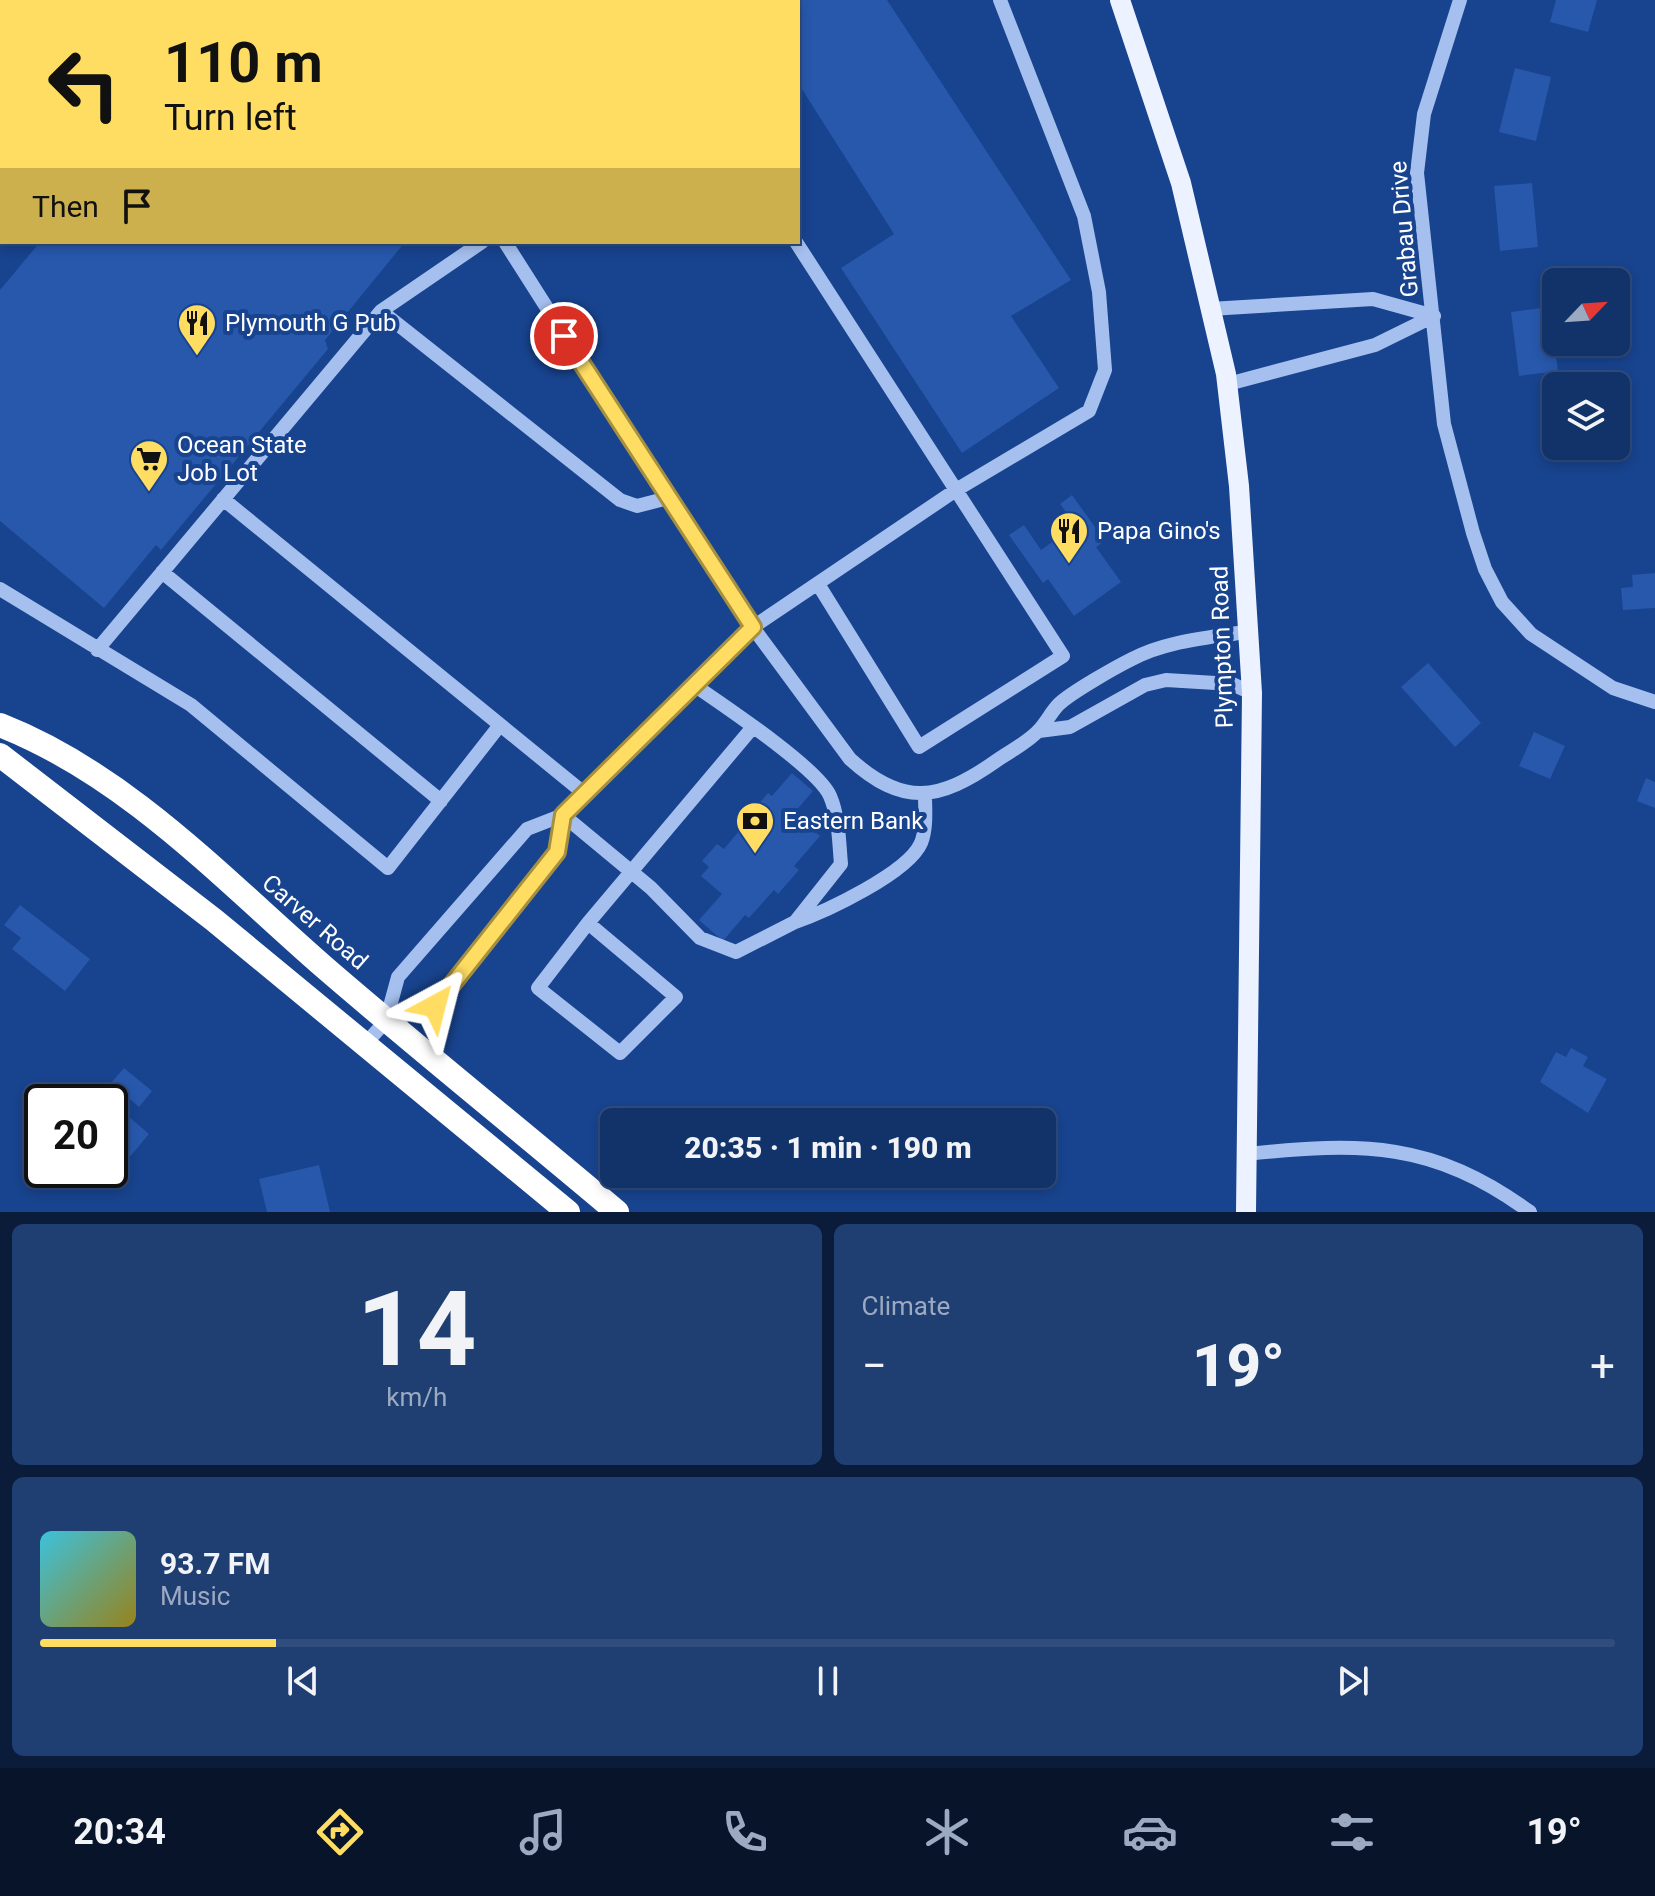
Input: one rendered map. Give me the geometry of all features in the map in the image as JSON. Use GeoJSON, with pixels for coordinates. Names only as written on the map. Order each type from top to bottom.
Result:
{"type":"FeatureCollection","features":[{"type":"Feature","properties":{"kind":"highway","name":"Carver Road"},"geometry":{"type":"LineString","coordinates":[[0,725],[84,768],[147,811],[386,1021],[420,1045],[617,1212]]}},
{"type":"Feature","properties":{"kind":"highway"},"geometry":{"type":"LineString","coordinates":[[0,755],[123,847],[366,1043],[568,1212]]}},
{"type":"Feature","properties":{"kind":"main road","name":"Plympton Road"},"geometry":{"type":"LineString","coordinates":[[1120,0],[1181,183],[1228,384],[1250,631],[1252,693],[1246,1212]]}},
{"type":"Feature","properties":{"kind":"street"},"geometry":{"type":"LineString","coordinates":[[366,1043],[386,1021],[398,977],[527,829],[563,815],[753,627],[956,490],[1089,411],[1105,370],[1099,292],[1084,216],[1000,0]]}},
{"type":"Feature","properties":{"kind":"street","name":"Grabau Drive"},"geometry":{"type":"LineString","coordinates":[[1460,0],[1424,114],[1417,173],[1444,424],[1473,533],[1485,569],[1502,602],[1531,634],[1613,688],[1655,702]]}},
{"type":"Feature","properties":{"kind":"street"},"geometry":{"type":"LineString","coordinates":[[97,650],[381,311],[479,244]]}},
{"type":"Feature","properties":{"kind":"street"},"geometry":{"type":"LineString","coordinates":[[506,244],[753,627],[850,759],[874,781],[900,792],[925,794],[958,785],[1039,731],[1060,703],[1141,655],[1194,640],[1250,631]]}},
{"type":"Feature","properties":{"kind":"street"},"geometry":{"type":"LineString","coordinates":[[797,244],[1063,656],[919,747],[818,584]]}},
{"type":"Feature","properties":{"kind":"street"},"geometry":{"type":"LineString","coordinates":[[1210,309],[1373,299],[1434,316]]}},
{"type":"Feature","properties":{"kind":"street"},"geometry":{"type":"LineString","coordinates":[[381,311],[620,500],[637,506],[668,498]]}},
{"type":"Feature","properties":{"kind":"street"},"geometry":{"type":"LineString","coordinates":[[1228,384],[1375,345],[1434,316]]}},
{"type":"Feature","properties":{"kind":"street"},"geometry":{"type":"LineString","coordinates":[[223,499],[585,794]]}},
{"type":"Feature","properties":{"kind":"street"},"geometry":{"type":"LineString","coordinates":[[162,572],[441,801]]}},
{"type":"Feature","properties":{"kind":"street"},"geometry":{"type":"LineString","coordinates":[[0,589],[191,705],[388,868],[500,725]]}},
{"type":"Feature","properties":{"kind":"street"},"geometry":{"type":"LineString","coordinates":[[1039,731],[1070,727],[1145,685],[1166,680],[1232,684],[1252,693]]}},
{"type":"Feature","properties":{"kind":"street"},"geometry":{"type":"LineString","coordinates":[[694,685],[753,727],[829,793],[838,829],[841,864],[795,922]]}},
{"type":"Feature","properties":{"kind":"street"},"geometry":{"type":"LineString","coordinates":[[588,923],[676,997],[620,1053],[538,988],[588,923],[753,727]]}},
{"type":"Feature","properties":{"kind":"street"},"geometry":{"type":"LineString","coordinates":[[563,815],[631,872],[700,938],[736,952],[795,922],[821,913],[904,863],[920,845],[926,821],[925,794]]}},
{"type":"Feature","properties":{"kind":"street"},"geometry":{"type":"LineString","coordinates":[[386,1021],[435,1006],[557,852],[563,815]]}},
{"type":"Feature","properties":{"kind":"street"},"geometry":{"type":"LineString","coordinates":[[1247,1154],[1323,1146],[1416,1154],[1465,1171],[1530,1212]]}},
{"type":"Feature","properties":{"kind":"building"},"geometry":{"type":"Polygon","coordinates":[[[800,0],[887,0],[1071,280],[1011,316],[1059,388],[962,453],[841,268],[894,234],[800,86],[800,0]]]}},
{"type":"Feature","properties":{"kind":"building"},"geometry":{"type":"Polygon","coordinates":[[[1556,0],[1597,0],[1588,32],[1550,22],[1556,0]]]}},
{"type":"Feature","properties":{"kind":"building"},"geometry":{"type":"Polygon","coordinates":[[[1515,68],[1551,77],[1536,141],[1499,132],[1515,68]]]}},
{"type":"Feature","properties":{"kind":"building"},"geometry":{"type":"Polygon","coordinates":[[[1532,183],[1538,247],[1500,251],[1494,186],[1532,183]]]}},
{"type":"Feature","properties":{"kind":"building"},"geometry":{"type":"Polygon","coordinates":[[[38,244],[403,244],[325,340],[328,349],[161,550],[156,545],[104,608],[0,521],[0,290],[38,244]]]}},
{"type":"Feature","properties":{"kind":"building"},"geometry":{"type":"Polygon","coordinates":[[[1542,308],[1542,356],[1556,356],[1558,371],[1519,376],[1511,312],[1542,308]]]}},
{"type":"Feature","properties":{"kind":"building","name":"Papa Gino's"},"geometry":{"type":"Polygon","coordinates":[[[1072,495],[1105,541],[1096,547],[1121,582],[1074,616],[1048,579],[1043,583],[1009,535],[1024,525],[1041,550],[1076,525],[1060,504],[1072,495]]]}},
{"type":"Feature","properties":{"kind":"building"},"geometry":{"type":"Polygon","coordinates":[[[1655,573],[1655,608],[1623,610],[1621,588],[1633,587],[1632,575],[1655,573]]]}},
{"type":"Feature","properties":{"kind":"building"},"geometry":{"type":"Polygon","coordinates":[[[1428,663],[1481,723],[1455,747],[1401,687],[1428,663]]]}},
{"type":"Feature","properties":{"kind":"building"},"geometry":{"type":"Polygon","coordinates":[[[1534,732],[1565,746],[1550,779],[1519,766],[1534,732]]]}},
{"type":"Feature","properties":{"kind":"building","name":"Eastern Bank"},"geometry":{"type":"Polygon","coordinates":[[[792,773],[813,791],[794,813],[820,836],[794,866],[799,870],[778,894],[774,890],[749,918],[745,915],[723,941],[699,920],[722,894],[701,876],[709,867],[702,861],[717,844],[724,849],[744,825],[737,819],[752,802],[756,807],[768,793],[772,796],[792,773]]]}},
{"type":"Feature","properties":{"kind":"building"},"geometry":{"type":"Polygon","coordinates":[[[1646,778],[1655,782],[1655,808],[1637,801],[1646,778]]]}},
{"type":"Feature","properties":{"kind":"building"},"geometry":{"type":"Polygon","coordinates":[[[20,905],[90,959],[65,991],[12,949],[21,938],[4,925],[20,905]]]}},
{"type":"Feature","properties":{"kind":"building"},"geometry":{"type":"Polygon","coordinates":[[[1571,1048],[1588,1057],[1583,1066],[1607,1079],[1588,1113],[1540,1082],[1556,1052],[1566,1057],[1571,1048]]]}},
{"type":"Feature","properties":{"kind":"building"},"geometry":{"type":"Polygon","coordinates":[[[124,1068],[152,1091],[139,1107],[128,1098],[128,1084],[111,1083],[124,1068]]]}},
{"type":"Feature","properties":{"kind":"building"},"geometry":{"type":"Polygon","coordinates":[[[128,1116],[149,1134],[128,1159],[128,1116]]]}},
{"type":"Feature","properties":{"kind":"building"},"geometry":{"type":"Polygon","coordinates":[[[319,1165],[330,1212],[267,1212],[259,1179],[319,1165]]]}},
{"type":"Feature","properties":{"kind":"place","name":"Plymouth G Pub"},"geometry":{"type":"Point","coordinates":[197,357]}},
{"type":"Feature","properties":{"kind":"place","name":"Ocean State Job Lot"},"geometry":{"type":"Point","coordinates":[149,493]}},
{"type":"Feature","properties":{"kind":"place","name":"Papa Gino's"},"geometry":{"type":"Point","coordinates":[1069,565]}},
{"type":"Feature","properties":{"kind":"place","name":"Eastern Bank"},"geometry":{"type":"Point","coordinates":[755,855]}},
{"type":"Feature","properties":{"kind":"route"},"geometry":{"type":"LineString","coordinates":[[435,1006],[557,852],[563,815],[753,627],[564,336]]}}]}
